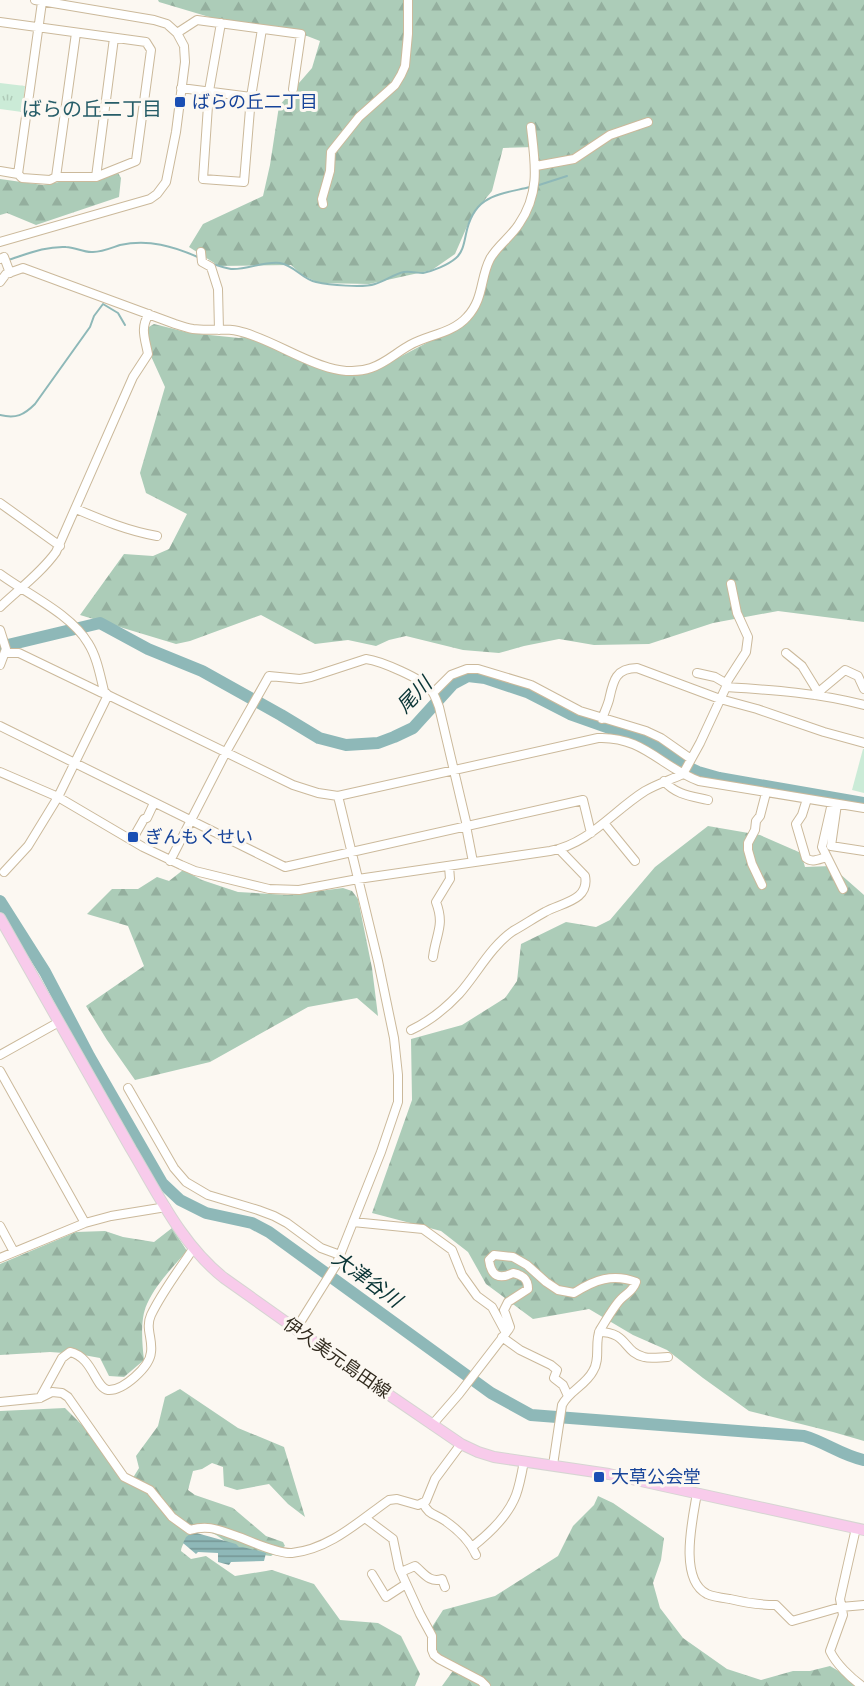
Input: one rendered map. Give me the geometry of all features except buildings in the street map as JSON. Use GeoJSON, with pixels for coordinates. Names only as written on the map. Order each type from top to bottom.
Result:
{"type":"FeatureCollection","features":[{"type":"Feature","properties":{"kind":"main road","name":"伊久美元島田線"},"geometry":{"type":"LineString","coordinates":[[0,918],[166,1207],[194,1249],[209,1267],[224,1278],[461,1444],[495,1457],[609,1474],[860,1529]]}},
{"type":"Feature","properties":{"kind":"street"},"geometry":{"type":"LineString","coordinates":[[323,204],[322,199],[330,171],[331,152],[359,117],[395,85],[405,66],[408,0]]}},
{"type":"Feature","properties":{"kind":"street"},"geometry":{"type":"LineString","coordinates":[[0,242],[150,199],[158,194],[166,182],[176,132],[185,62],[184,46],[177,33],[167,24],[154,20],[39,1],[38,26],[18,174]]}},
{"type":"Feature","properties":{"kind":"street"},"geometry":{"type":"LineString","coordinates":[[177,33],[197,20],[301,34],[293,89]]}},
{"type":"Feature","properties":{"kind":"street"},"geometry":{"type":"LineString","coordinates":[[0,22],[146,42],[152,50],[136,161],[96,177],[31,179],[0,171]]}},
{"type":"Feature","properties":{"kind":"street"},"geometry":{"type":"LineString","coordinates":[[221,23],[209,91],[203,179],[244,182],[251,96],[262,28]]}},
{"type":"Feature","properties":{"kind":"street"},"geometry":{"type":"LineString","coordinates":[[56,177],[76,33]]}},
{"type":"Feature","properties":{"kind":"street"},"geometry":{"type":"LineString","coordinates":[[96,177],[114,38]]}},
{"type":"Feature","properties":{"kind":"street"},"geometry":{"type":"LineString","coordinates":[[181,88],[251,96]]}},
{"type":"Feature","properties":{"kind":"street"},"geometry":{"type":"LineString","coordinates":[[536,166],[574,159],[610,135],[648,122]]}},
{"type":"Feature","properties":{"kind":"street"},"geometry":{"type":"LineString","coordinates":[[0,282],[6,274],[5,263],[192,328],[237,331],[321,365],[348,372],[371,368],[412,344],[460,323],[467,317],[482,291],[485,269],[493,254],[525,215],[535,180],[536,166],[531,127]]}},
{"type":"Feature","properties":{"kind":"street"},"geometry":{"type":"LineString","coordinates":[[201,252],[202,262],[211,267],[218,289],[219,330]]}},
{"type":"Feature","properties":{"kind":"street"},"geometry":{"type":"LineString","coordinates":[[0,607],[44,568],[60,546],[134,377],[148,354],[144,322],[149,314]]}},
{"type":"Feature","properties":{"kind":"street"},"geometry":{"type":"LineString","coordinates":[[0,502],[60,546]]}},
{"type":"Feature","properties":{"kind":"street"},"geometry":{"type":"LineString","coordinates":[[76,509],[111,524],[157,536]]}},
{"type":"Feature","properties":{"kind":"street"},"geometry":{"type":"LineString","coordinates":[[0,574],[71,622],[82,634],[93,653],[104,691],[108,695]]}},
{"type":"Feature","properties":{"kind":"street"},"geometry":{"type":"LineString","coordinates":[[0,772],[58,797],[170,861],[195,871],[269,889],[299,890],[559,849],[579,842],[646,791],[684,772],[746,652],[748,637],[737,613],[731,584]]}},
{"type":"Feature","properties":{"kind":"street"},"geometry":{"type":"LineString","coordinates":[[0,630],[6,651],[0,665]]}},
{"type":"Feature","properties":{"kind":"street"},"geometry":{"type":"LineString","coordinates":[[6,651],[19,653],[304,789],[338,796],[598,738],[608,738],[634,744],[708,783],[864,808]]}},
{"type":"Feature","properties":{"kind":"street"},"geometry":{"type":"LineString","coordinates":[[786,653],[802,666],[817,693]]}},
{"type":"Feature","properties":{"kind":"street"},"geometry":{"type":"LineString","coordinates":[[170,861],[268,676],[300,679],[360,660],[374,660],[430,687],[434,694],[454,771],[473,862]]}},
{"type":"Feature","properties":{"kind":"street"},"geometry":{"type":"LineString","coordinates":[[602,718],[612,682],[623,671],[637,668],[720,699],[864,743]]}},
{"type":"Feature","properties":{"kind":"street"},"geometry":{"type":"LineString","coordinates":[[434,694],[451,675],[473,669],[531,685],[580,711],[654,735],[691,761]]}},
{"type":"Feature","properties":{"kind":"street"},"geometry":{"type":"LineString","coordinates":[[817,693],[845,670],[858,676],[864,689]]}},
{"type":"Feature","properties":{"kind":"street"},"geometry":{"type":"LineString","coordinates":[[697,673],[715,677],[727,685],[817,693],[864,705]]}},
{"type":"Feature","properties":{"kind":"street"},"geometry":{"type":"LineString","coordinates":[[4,872],[28,846],[58,797],[108,695]]}},
{"type":"Feature","properties":{"kind":"street"},"geometry":{"type":"LineString","coordinates":[[0,726],[285,867],[583,800],[591,833]]}},
{"type":"Feature","properties":{"kind":"street"},"geometry":{"type":"LineString","coordinates":[[664,781],[679,794],[708,800]]}},
{"type":"Feature","properties":{"kind":"street"},"geometry":{"type":"LineString","coordinates":[[762,885],[752,864],[748,843],[755,830],[766,793]]}},
{"type":"Feature","properties":{"kind":"street"},"geometry":{"type":"LineString","coordinates":[[296,1329],[336,1265],[391,1126],[398,1102],[398,1075],[392,1027],[338,796]]}},
{"type":"Feature","properties":{"kind":"street"},"geometry":{"type":"LineString","coordinates":[[807,799],[802,815],[796,824],[806,858],[815,861],[827,857]]}},
{"type":"Feature","properties":{"kind":"street"},"geometry":{"type":"LineString","coordinates":[[132,840],[154,803]]}},
{"type":"Feature","properties":{"kind":"street"},"geometry":{"type":"LineString","coordinates":[[835,804],[831,846],[864,851]]}},
{"type":"Feature","properties":{"kind":"street"},"geometry":{"type":"LineString","coordinates":[[835,804],[822,847],[843,889]]}},
{"type":"Feature","properties":{"kind":"street"},"geometry":{"type":"LineString","coordinates":[[604,823],[635,861]]}},
{"type":"Feature","properties":{"kind":"street"},"geometry":{"type":"LineString","coordinates":[[411,1030],[428,1022],[447,1006],[492,951],[510,934],[548,910],[573,901],[581,894],[586,881],[585,876],[559,849]]}},
{"type":"Feature","properties":{"kind":"street"},"geometry":{"type":"LineString","coordinates":[[433,957],[440,930],[441,915],[436,902],[450,879],[450,866]]}},
{"type":"Feature","properties":{"kind":"street"},"geometry":{"type":"LineString","coordinates":[[0,1055],[59,1022]]}},
{"type":"Feature","properties":{"kind":"street"},"geometry":{"type":"LineString","coordinates":[[0,1071],[85,1223]]}},
{"type":"Feature","properties":{"kind":"street"},"geometry":{"type":"LineString","coordinates":[[128,1088],[174,1168],[186,1182],[208,1195],[274,1216],[321,1248],[340,1255]]}},
{"type":"Feature","properties":{"kind":"street"},"geometry":{"type":"LineString","coordinates":[[0,1258],[85,1223],[111,1215],[166,1207]]}},
{"type":"Feature","properties":{"kind":"street"},"geometry":{"type":"LineString","coordinates":[[353,1222],[423,1229],[452,1250],[462,1275],[477,1296],[492,1307],[520,1350],[557,1370],[554,1378],[563,1385],[568,1396]]}},
{"type":"Feature","properties":{"kind":"street"},"geometry":{"type":"LineString","coordinates":[[0,1226],[14,1252]]}},
{"type":"Feature","properties":{"kind":"street"},"geometry":{"type":"LineString","coordinates":[[40,1398],[62,1358],[70,1352],[84,1359],[102,1388],[108,1390],[116,1388],[134,1378],[148,1360],[151,1352],[148,1322],[151,1315],[194,1249]]}},
{"type":"Feature","properties":{"kind":"street"},"geometry":{"type":"LineString","coordinates":[[432,1425],[507,1330],[504,1310],[508,1302],[528,1289],[528,1283],[522,1276],[513,1273],[505,1277],[498,1276],[490,1269],[489,1260],[494,1255],[513,1257],[558,1290],[574,1293],[590,1283],[610,1278],[636,1282],[634,1288],[621,1299],[599,1332],[595,1369],[562,1405],[553,1465]]}},
{"type":"Feature","properties":{"kind":"street"},"geometry":{"type":"LineString","coordinates":[[599,1332],[615,1334],[636,1353],[644,1357],[668,1357]]}},
{"type":"Feature","properties":{"kind":"street"},"geometry":{"type":"LineString","coordinates":[[0,1402],[40,1398],[52,1392],[62,1393],[72,1402],[124,1477],[150,1490],[172,1517],[190,1530],[201,1527],[215,1528],[268,1548],[290,1553],[319,1546],[336,1538],[389,1500],[397,1499],[418,1505],[423,1503],[435,1479],[461,1444]]}},
{"type":"Feature","properties":{"kind":"street"},"geometry":{"type":"LineString","coordinates":[[423,1503],[428,1513],[444,1520],[464,1537],[474,1551],[509,1509],[517,1494],[524,1461]]}},
{"type":"Feature","properties":{"kind":"street"},"geometry":{"type":"LineString","coordinates":[[698,1492],[690,1534],[690,1564],[692,1576],[707,1594],[755,1605],[776,1605],[792,1622],[841,1607],[864,1605]]}},
{"type":"Feature","properties":{"kind":"street"},"geometry":{"type":"LineString","coordinates":[[365,1518],[393,1539],[401,1572],[432,1636],[434,1655],[486,1686]]}},
{"type":"Feature","properties":{"kind":"street"},"geometry":{"type":"LineString","coordinates":[[860,1529],[840,1599],[843,1615],[830,1651],[862,1686]]}},
{"type":"Feature","properties":{"kind":"street"},"geometry":{"type":"LineString","coordinates":[[401,1572],[415,1566],[430,1580],[442,1579],[445,1587]]}},
{"type":"Feature","properties":{"kind":"street"},"geometry":{"type":"LineString","coordinates":[[372,1574],[386,1597],[406,1584]]}},
{"type":"Feature","properties":{"kind":"green space"},"geometry":{"type":"Polygon","coordinates":[[[158,0],[864,0],[864,622],[778,611],[713,623],[649,644],[594,645],[559,639],[499,653],[463,650],[406,636],[376,646],[348,640],[315,644],[261,615],[176,644],[80,615],[124,554],[153,556],[169,549],[187,514],[146,493],[140,473],[165,387],[140,332],[154,324],[190,333],[239,338],[260,334],[282,348],[349,376],[394,360],[453,329],[479,306],[491,262],[530,205],[539,170],[535,147],[503,148],[492,191],[472,215],[455,254],[432,270],[369,284],[319,283],[302,275],[291,265],[219,266],[189,247],[203,224],[263,196],[279,106],[312,68],[320,41],[302,34],[216,19],[158,0]]]}},
{"type":"Feature","properties":{"kind":"green space"},"geometry":{"type":"Polygon","coordinates":[[[0,83],[25,86],[22,112],[0,109],[0,83]]]}},
{"type":"Feature","properties":{"kind":"green space"},"geometry":{"type":"Polygon","coordinates":[[[117,171],[121,178],[119,197],[36,225],[7,213],[0,215],[0,179],[43,185],[117,171]]]}},
{"type":"Feature","properties":{"kind":"green space"},"geometry":{"type":"Polygon","coordinates":[[[864,749],[864,793],[852,790],[864,749]]]}},
{"type":"Feature","properties":{"kind":"green space"},"geometry":{"type":"Polygon","coordinates":[[[708,826],[760,835],[801,853],[805,867],[831,866],[864,895],[864,1441],[749,1411],[667,1350],[633,1335],[589,1309],[533,1319],[486,1284],[468,1252],[441,1231],[372,1213],[412,1100],[411,1039],[462,1025],[505,998],[517,981],[521,944],[566,922],[596,927],[610,920],[655,867],[708,826]]]}},
{"type":"Feature","properties":{"kind":"green space"},"geometry":{"type":"Polygon","coordinates":[[[183,870],[202,880],[238,892],[288,895],[343,888],[352,891],[358,899],[372,968],[378,1016],[357,998],[308,1007],[210,1062],[135,1080],[86,1006],[144,966],[128,926],[87,914],[112,889],[138,889],[157,877],[169,881],[183,870]]]}},
{"type":"Feature","properties":{"kind":"green space"},"geometry":{"type":"Polygon","coordinates":[[[172,1228],[187,1251],[160,1283],[147,1304],[142,1324],[144,1360],[124,1377],[109,1376],[100,1358],[78,1354],[50,1352],[0,1355],[0,1264],[76,1232],[105,1231],[123,1237],[154,1242],[172,1228]]]}},
{"type":"Feature","properties":{"kind":"green space"},"geometry":{"type":"Polygon","coordinates":[[[180,1389],[238,1428],[284,1447],[305,1517],[288,1504],[269,1484],[237,1490],[224,1486],[223,1467],[212,1463],[193,1471],[188,1490],[195,1495],[233,1508],[266,1536],[283,1542],[285,1546],[271,1556],[257,1554],[238,1549],[214,1534],[204,1532],[189,1538],[181,1551],[191,1559],[206,1556],[235,1576],[272,1570],[314,1584],[340,1620],[378,1623],[401,1636],[420,1674],[415,1686],[0,1686],[0,1411],[65,1408],[97,1440],[131,1481],[139,1468],[136,1456],[158,1426],[165,1397],[180,1389]]]}},
{"type":"Feature","properties":{"kind":"green space"},"geometry":{"type":"Polygon","coordinates":[[[598,1496],[613,1503],[664,1538],[661,1560],[653,1583],[660,1608],[683,1638],[727,1669],[761,1680],[793,1671],[810,1671],[830,1666],[864,1686],[442,1686],[455,1668],[436,1657],[432,1627],[443,1610],[495,1596],[558,1556],[573,1526],[594,1505],[598,1496]]]}},
{"type":"Feature","properties":{"kind":"water"},"geometry":{"type":"Polygon","coordinates":[[[193,1532],[266,1553],[264,1561],[231,1562],[229,1565],[218,1562],[218,1553],[198,1552],[196,1554],[183,1543],[186,1537],[193,1532]]]}},
{"type":"Feature","properties":{"kind":"waterway"},"geometry":{"type":"LineString","coordinates":[[536,186],[567,176]]}},
{"type":"Feature","properties":{"kind":"waterway"},"geometry":{"type":"LineString","coordinates":[[213,264],[237,269],[280,263],[311,281],[346,286],[375,284],[404,272],[423,273],[445,265],[458,256],[463,247],[470,221],[481,204],[497,195],[530,187]]}},
{"type":"Feature","properties":{"kind":"waterway"},"geometry":{"type":"LineString","coordinates":[[8,260],[51,248],[69,247],[86,252],[96,252],[131,243],[151,243],[170,247],[200,258]]}},
{"type":"Feature","properties":{"kind":"waterway"},"geometry":{"type":"LineString","coordinates":[[0,415],[11,417],[19,415],[35,404],[90,327],[94,316],[103,304],[118,313],[125,325]]}},
{"type":"Feature","properties":{"kind":"waterway","name":"尾川"},"geometry":{"type":"LineString","coordinates":[[0,647],[100,623],[148,649],[202,671],[319,738],[346,745],[378,743],[413,728],[453,684],[468,676],[485,678],[527,692],[570,714],[652,743],[683,765],[698,772],[719,778],[864,803]]}},
{"type":"Feature","properties":{"kind":"waterway","name":"大津谷川"},"geometry":{"type":"LineString","coordinates":[[0,901],[45,972],[89,1056],[162,1183],[180,1200],[206,1213],[252,1223],[269,1232],[491,1393],[531,1415],[804,1436],[864,1460]]}},
{"type":"Feature","properties":{"kind":"place","name":"ばらの丘二丁目"},"geometry":{"type":"Point","coordinates":[180,102]}},
{"type":"Feature","properties":{"kind":"place","name":"ぎんもくせい"},"geometry":{"type":"Point","coordinates":[133,837]}},
{"type":"Feature","properties":{"kind":"place","name":"大草公会堂"},"geometry":{"type":"Point","coordinates":[599,1477]}},
{"type":"Feature","properties":{"kind":"district","name":"ばらの丘二丁目"},"geometry":{"type":"Point","coordinates":[92,109]}}]}
